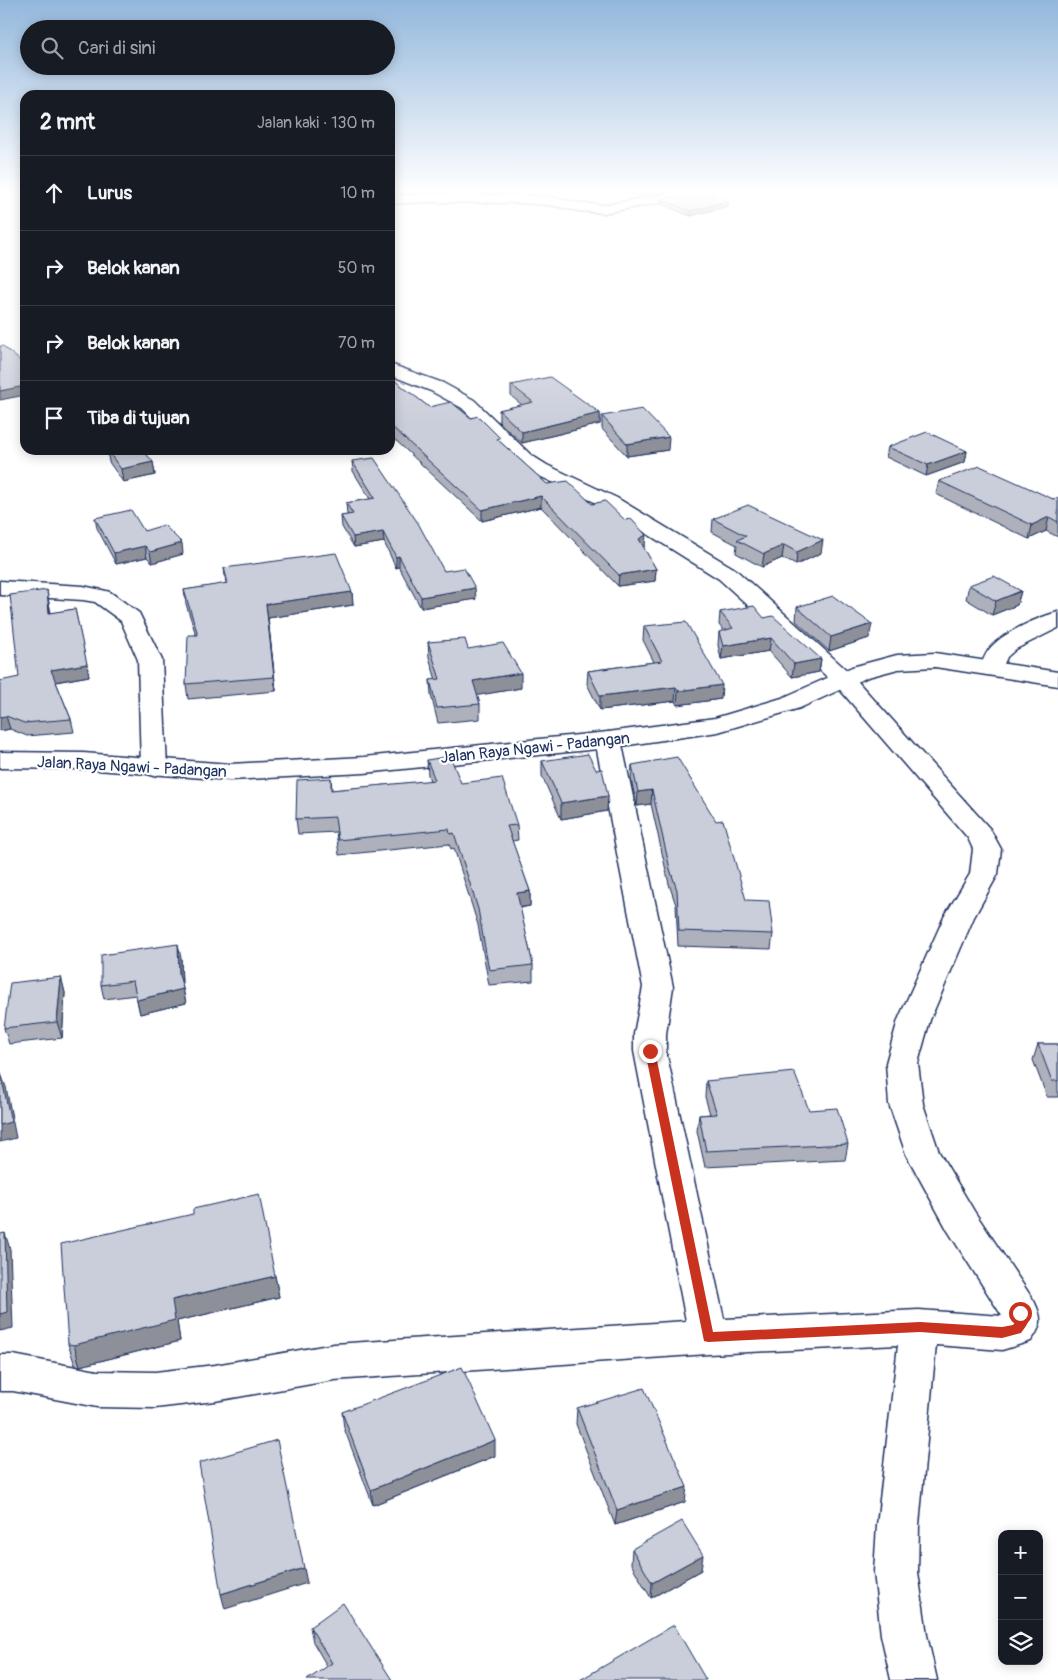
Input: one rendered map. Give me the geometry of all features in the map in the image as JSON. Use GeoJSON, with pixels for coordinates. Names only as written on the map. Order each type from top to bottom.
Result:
{"type":"FeatureCollection","features":[{"type":"Feature","properties":{"kind":"main road"},"geometry":{"type":"LineString","coordinates":[[0,1373],[96,1388],[155,1390],[215,1383],[334,1362],[708,1337],[920,1327],[1002,1332],[1017,1329],[1022,1322],[1020,1313],[961,1221],[923,1154],[906,1104],[902,1063],[914,1020],[959,917],[984,874],[987,860],[986,849],[980,834],[843,679],[738,583],[715,565],[610,502],[540,469],[524,459],[468,404],[437,387],[395,371]]}},
{"type":"Feature","properties":{"kind":"main road"},"geometry":{"type":"LineString","coordinates":[[0,588],[83,593],[102,596],[131,618],[150,660],[154,768]]}},
{"type":"Feature","properties":{"kind":"main road"},"geometry":{"type":"LineString","coordinates":[[992,668],[996,656],[1006,646],[1020,637],[1058,620]]}},
{"type":"Feature","properties":{"kind":"main road","name":"Jalan Raya Ngawi - Padangan"},"geometry":{"type":"LineString","coordinates":[[0,760],[83,761],[154,768],[230,772],[364,765],[692,730],[791,703],[843,679],[875,667],[916,660],[963,663],[1058,679]]}},
{"type":"Feature","properties":{"kind":"main road"},"geometry":{"type":"LineString","coordinates":[[608,740],[657,976],[658,997],[649,1028],[650,1051],[708,1337]]}},
{"type":"Feature","properties":{"kind":"main road"},"geometry":{"type":"LineString","coordinates":[[914,1680],[904,1634],[896,1572],[898,1525],[920,1327]]}},
{"type":"Feature","properties":{"kind":"building"},"geometry":{"type":"Polygon","coordinates":[[[0,346],[3,346],[20,361],[20,387],[0,391],[0,346]]]}},
{"type":"Feature","properties":{"kind":"building"},"geometry":{"type":"Polygon","coordinates":[[[550,377],[600,413],[522,432],[499,410],[533,402],[511,385],[550,377]]]}},
{"type":"Feature","properties":{"kind":"building"},"geometry":{"type":"Polygon","coordinates":[[[395,381],[429,407],[451,402],[471,418],[478,416],[500,438],[497,439],[547,484],[568,481],[592,504],[605,501],[625,520],[631,519],[646,535],[639,539],[656,569],[619,575],[541,496],[482,510],[395,430],[395,381]]]}},
{"type":"Feature","properties":{"kind":"building"},"geometry":{"type":"Polygon","coordinates":[[[642,409],[669,437],[627,444],[602,416],[642,409]]]}},
{"type":"Feature","properties":{"kind":"building"},"geometry":{"type":"Polygon","coordinates":[[[927,432],[967,451],[928,465],[888,447],[927,432]]]}},
{"type":"Feature","properties":{"kind":"building"},"geometry":{"type":"Polygon","coordinates":[[[111,455],[147,455],[153,462],[121,469],[111,455]]]}},
{"type":"Feature","properties":{"kind":"building"},"geometry":{"type":"Polygon","coordinates":[[[374,458],[418,523],[444,571],[464,568],[475,588],[421,597],[399,556],[396,557],[383,532],[353,537],[341,516],[353,514],[346,503],[375,498],[352,461],[374,458]]]}},
{"type":"Feature","properties":{"kind":"building"},"geometry":{"type":"Polygon","coordinates":[[[980,466],[1053,499],[1058,498],[1058,522],[1049,517],[1032,525],[939,481],[980,466]]]}},
{"type":"Feature","properties":{"kind":"building"},"geometry":{"type":"Polygon","coordinates":[[[748,505],[823,540],[797,552],[784,545],[764,554],[737,540],[746,536],[713,519],[748,505]]]}},
{"type":"Feature","properties":{"kind":"building"},"geometry":{"type":"Polygon","coordinates":[[[131,510],[144,531],[164,525],[182,543],[150,552],[145,546],[114,553],[95,518],[131,510]]]}},
{"type":"Feature","properties":{"kind":"building"},"geometry":{"type":"Polygon","coordinates":[[[336,553],[352,592],[266,604],[274,677],[186,684],[188,635],[198,635],[184,590],[228,583],[224,568],[336,553]]]}},
{"type":"Feature","properties":{"kind":"building"},"geometry":{"type":"Polygon","coordinates":[[[994,576],[1021,591],[996,601],[969,585],[994,576]]]}},
{"type":"Feature","properties":{"kind":"building"},"geometry":{"type":"Polygon","coordinates":[[[47,590],[49,613],[75,609],[87,664],[51,670],[71,719],[24,723],[6,716],[0,717],[0,681],[19,677],[10,595],[47,590]]]}},
{"type":"Feature","properties":{"kind":"building"},"geometry":{"type":"Polygon","coordinates":[[[833,596],[872,624],[831,637],[797,607],[833,596]]]}},
{"type":"Feature","properties":{"kind":"building"},"geometry":{"type":"Polygon","coordinates":[[[754,606],[764,618],[773,616],[821,659],[794,664],[771,638],[723,646],[719,632],[733,628],[720,612],[754,606]]]}},
{"type":"Feature","properties":{"kind":"building"},"geometry":{"type":"Polygon","coordinates":[[[686,622],[722,685],[678,691],[676,687],[600,696],[588,671],[662,661],[644,626],[686,622]]]}},
{"type":"Feature","properties":{"kind":"building"},"geometry":{"type":"Polygon","coordinates":[[[465,639],[468,649],[503,643],[521,673],[473,681],[480,704],[437,708],[430,680],[440,679],[428,642],[465,639]]]}},
{"type":"Feature","properties":{"kind":"building"},"geometry":{"type":"Polygon","coordinates":[[[588,754],[596,770],[602,769],[608,796],[561,803],[542,761],[588,754]]]}},
{"type":"Feature","properties":{"kind":"building"},"geometry":{"type":"Polygon","coordinates":[[[450,756],[461,783],[502,778],[517,825],[507,826],[530,891],[517,893],[533,965],[489,970],[478,909],[454,833],[450,834],[449,829],[338,840],[335,817],[296,819],[297,780],[331,778],[331,790],[435,780],[427,760],[450,756]]]}},
{"type":"Feature","properties":{"kind":"building"},"geometry":{"type":"Polygon","coordinates":[[[677,757],[716,821],[723,820],[746,900],[769,901],[773,934],[679,931],[677,890],[670,869],[652,790],[638,792],[632,765],[677,757]]]}},
{"type":"Feature","properties":{"kind":"building"},"geometry":{"type":"Polygon","coordinates":[[[178,944],[179,974],[183,989],[137,1000],[133,981],[101,985],[101,955],[178,944]]]}},
{"type":"Feature","properties":{"kind":"building"},"geometry":{"type":"Polygon","coordinates":[[[61,977],[57,1022],[4,1028],[10,983],[61,977]]]}},
{"type":"Feature","properties":{"kind":"building"},"geometry":{"type":"Polygon","coordinates":[[[1038,1044],[1058,1044],[1058,1081],[1052,1081],[1038,1044]]]}},
{"type":"Feature","properties":{"kind":"building"},"geometry":{"type":"Polygon","coordinates":[[[0,1071],[11,1122],[0,1125],[0,1071]]]}},
{"type":"Feature","properties":{"kind":"building"},"geometry":{"type":"Polygon","coordinates":[[[794,1072],[809,1110],[837,1108],[848,1144],[706,1151],[699,1115],[717,1114],[706,1081],[794,1072]]]}},
{"type":"Feature","properties":{"kind":"building"},"geometry":{"type":"Polygon","coordinates":[[[259,1194],[275,1276],[172,1300],[175,1320],[74,1345],[68,1344],[61,1244],[193,1214],[193,1209],[259,1194]]]}},
{"type":"Feature","properties":{"kind":"building"},"geometry":{"type":"Polygon","coordinates":[[[5,1233],[7,1312],[0,1314],[0,1234],[5,1233]]]}},
{"type":"Feature","properties":{"kind":"building"},"geometry":{"type":"Polygon","coordinates":[[[462,1367],[495,1440],[371,1490],[342,1412],[462,1367]]]}},
{"type":"Feature","properties":{"kind":"building"},"geometry":{"type":"Polygon","coordinates":[[[644,1388],[687,1487],[617,1510],[577,1408],[644,1388]]]}},
{"type":"Feature","properties":{"kind":"building"},"geometry":{"type":"Polygon","coordinates":[[[277,1440],[304,1568],[221,1594],[199,1463],[277,1440]]]}},
{"type":"Feature","properties":{"kind":"building"},"geometry":{"type":"Polygon","coordinates":[[[682,1521],[703,1555],[652,1583],[632,1549],[682,1521]]]}},
{"type":"Feature","properties":{"kind":"building"},"geometry":{"type":"Polygon","coordinates":[[[343,1603],[392,1680],[307,1680],[332,1663],[310,1627],[343,1603]]]}},
{"type":"Feature","properties":{"kind":"building"},"geometry":{"type":"Polygon","coordinates":[[[674,1625],[706,1680],[580,1680],[674,1625]]]}},
{"type":"Feature","properties":{"kind":"route"},"geometry":{"type":"LineString","coordinates":[[650,1051],[708,1337],[920,1327],[1002,1332],[1017,1329],[1022,1322],[1020,1313]]}}]}
